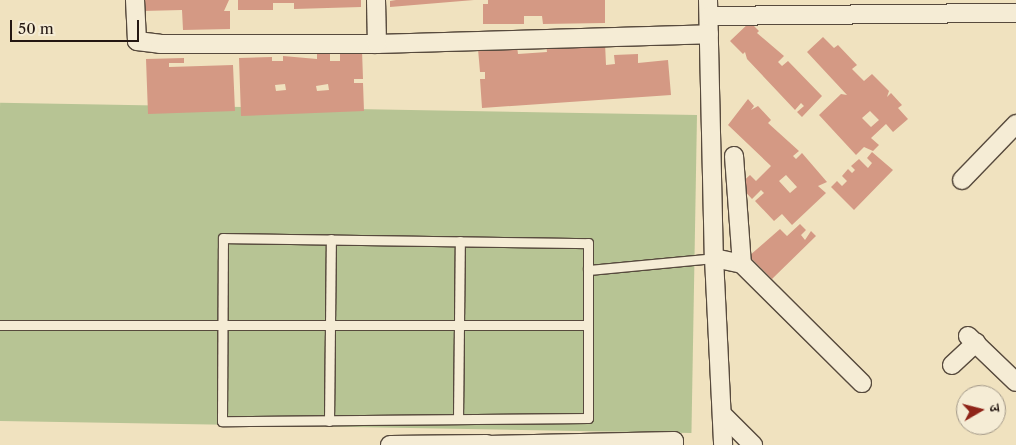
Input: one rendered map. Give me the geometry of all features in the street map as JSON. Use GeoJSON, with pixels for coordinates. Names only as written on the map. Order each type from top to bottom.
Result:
{"type":"FeatureCollection","features":[{"type":"Feature","properties":{"kind":"street"},"geometry":{"type":"LineString","coordinates":[[135,0],[137,41],[377,44],[709,34]]}},
{"type":"Feature","properties":{"kind":"street"},"geometry":{"type":"LineString","coordinates":[[376,0],[377,44]]}},
{"type":"Feature","properties":{"kind":"street"},"geometry":{"type":"LineString","coordinates":[[723,445],[714,258],[709,8],[1016,13]]}},
{"type":"Feature","properties":{"kind":"street"},"geometry":{"type":"LineString","coordinates":[[962,180],[1016,124]]}},
{"type":"Feature","properties":{"kind":"street"},"geometry":{"type":"LineString","coordinates":[[734,156],[742,264]]}},
{"type":"Feature","properties":{"kind":"street"},"geometry":{"type":"LineString","coordinates":[[714,258],[742,264],[862,383]]}},
{"type":"Feature","properties":{"kind":"street"},"geometry":{"type":"LineString","coordinates":[[952,365],[972,340],[1016,382]]}},
{"type":"Feature","properties":{"kind":"street"},"geometry":{"type":"LineString","coordinates":[[722,414],[752,445]]}},
{"type":"Feature","properties":{"kind":"street"},"geometry":{"type":"LineString","coordinates":[[390,445],[583,444],[674,441],[674,445]]}},
{"type":"Feature","properties":{"kind":"lane"},"geometry":{"type":"LineString","coordinates":[[223,238],[460,241],[588,243],[588,418],[222,422],[223,238]]}},
{"type":"Feature","properties":{"kind":"lane"},"geometry":{"type":"LineString","coordinates":[[329,421],[328,326],[331,239]]}},
{"type":"Feature","properties":{"kind":"lane"},"geometry":{"type":"LineString","coordinates":[[458,419],[460,241]]}},
{"type":"Feature","properties":{"kind":"lane"},"geometry":{"type":"LineString","coordinates":[[588,270],[714,258]]}},
{"type":"Feature","properties":{"kind":"lane"},"geometry":{"type":"LineString","coordinates":[[0,325],[222,327],[588,325]]}},
{"type":"Feature","properties":{"kind":"green space"},"geometry":{"type":"Polygon","coordinates":[[[0,103],[697,115],[691,433],[0,421],[0,103]]]}},
{"type":"Feature","properties":{"kind":"building"},"geometry":{"type":"Polygon","coordinates":[[[141,0],[229,0],[224,11],[230,11],[230,29],[183,30],[182,10],[142,11],[141,0]]]}},
{"type":"Feature","properties":{"kind":"building"},"geometry":{"type":"Polygon","coordinates":[[[238,0],[361,0],[361,7],[294,9],[294,3],[273,3],[273,10],[238,10],[238,0]]]}},
{"type":"Feature","properties":{"kind":"building"},"geometry":{"type":"Polygon","coordinates":[[[396,0],[474,0],[390,7],[390,1],[396,0]]]}},
{"type":"Feature","properties":{"kind":"building"},"geometry":{"type":"Polygon","coordinates":[[[488,0],[605,0],[605,23],[543,24],[542,16],[524,16],[524,24],[483,24],[483,4],[488,4],[488,0]]]}},
{"type":"Feature","properties":{"kind":"building"},"geometry":{"type":"Polygon","coordinates":[[[750,22],[759,31],[757,33],[784,56],[778,62],[782,66],[788,61],[822,96],[802,117],[797,112],[804,106],[801,103],[795,110],[747,59],[745,52],[743,54],[730,41],[750,22]]]}},
{"type":"Feature","properties":{"kind":"building"},"geometry":{"type":"Polygon","coordinates":[[[823,37],[834,48],[838,45],[857,65],[852,69],[864,81],[872,74],[889,91],[887,97],[891,93],[902,105],[898,108],[908,119],[893,132],[886,124],[871,138],[879,145],[873,151],[864,147],[856,155],[819,115],[841,94],[847,95],[807,52],[823,37]],[[870,111],[862,118],[871,127],[879,120],[870,111]]]}},
{"type":"Feature","properties":{"kind":"building"},"geometry":{"type":"Polygon","coordinates":[[[605,43],[606,65],[615,64],[614,55],[638,54],[638,63],[668,60],[671,95],[482,108],[480,79],[485,79],[485,72],[480,72],[478,49],[517,46],[518,54],[547,52],[546,44],[605,43]]]}},
{"type":"Feature","properties":{"kind":"building"},"geometry":{"type":"Polygon","coordinates":[[[362,50],[363,79],[354,79],[354,83],[363,83],[364,111],[241,116],[239,58],[272,57],[272,61],[283,61],[283,56],[317,59],[317,54],[330,54],[330,61],[340,61],[340,51],[362,50]],[[285,84],[275,85],[276,91],[286,90],[285,84]],[[328,84],[316,86],[317,91],[329,90],[328,84]]]}},
{"type":"Feature","properties":{"kind":"building"},"geometry":{"type":"Polygon","coordinates":[[[184,58],[184,63],[169,63],[169,67],[233,65],[235,111],[148,114],[146,59],[184,58]]]}},
{"type":"Feature","properties":{"kind":"building"},"geometry":{"type":"Polygon","coordinates":[[[748,99],[754,106],[751,110],[758,106],[771,120],[768,123],[799,151],[793,156],[796,159],[802,153],[827,182],[818,186],[826,193],[792,225],[782,214],[774,221],[755,201],[764,193],[761,190],[752,199],[739,185],[750,175],[756,181],[771,166],[728,125],[748,99]],[[786,175],[779,181],[790,193],[797,187],[786,175]]]}},
{"type":"Feature","properties":{"kind":"building"},"geometry":{"type":"Polygon","coordinates":[[[872,152],[893,170],[854,210],[831,187],[837,181],[842,186],[847,181],[842,176],[848,169],[852,173],[855,170],[851,166],[859,159],[868,168],[872,163],[867,158],[872,152]]]}},
{"type":"Feature","properties":{"kind":"building"},"geometry":{"type":"Polygon","coordinates":[[[800,224],[806,230],[801,235],[805,240],[811,231],[816,236],[772,279],[749,256],[780,229],[787,236],[800,224]]]}}]}
